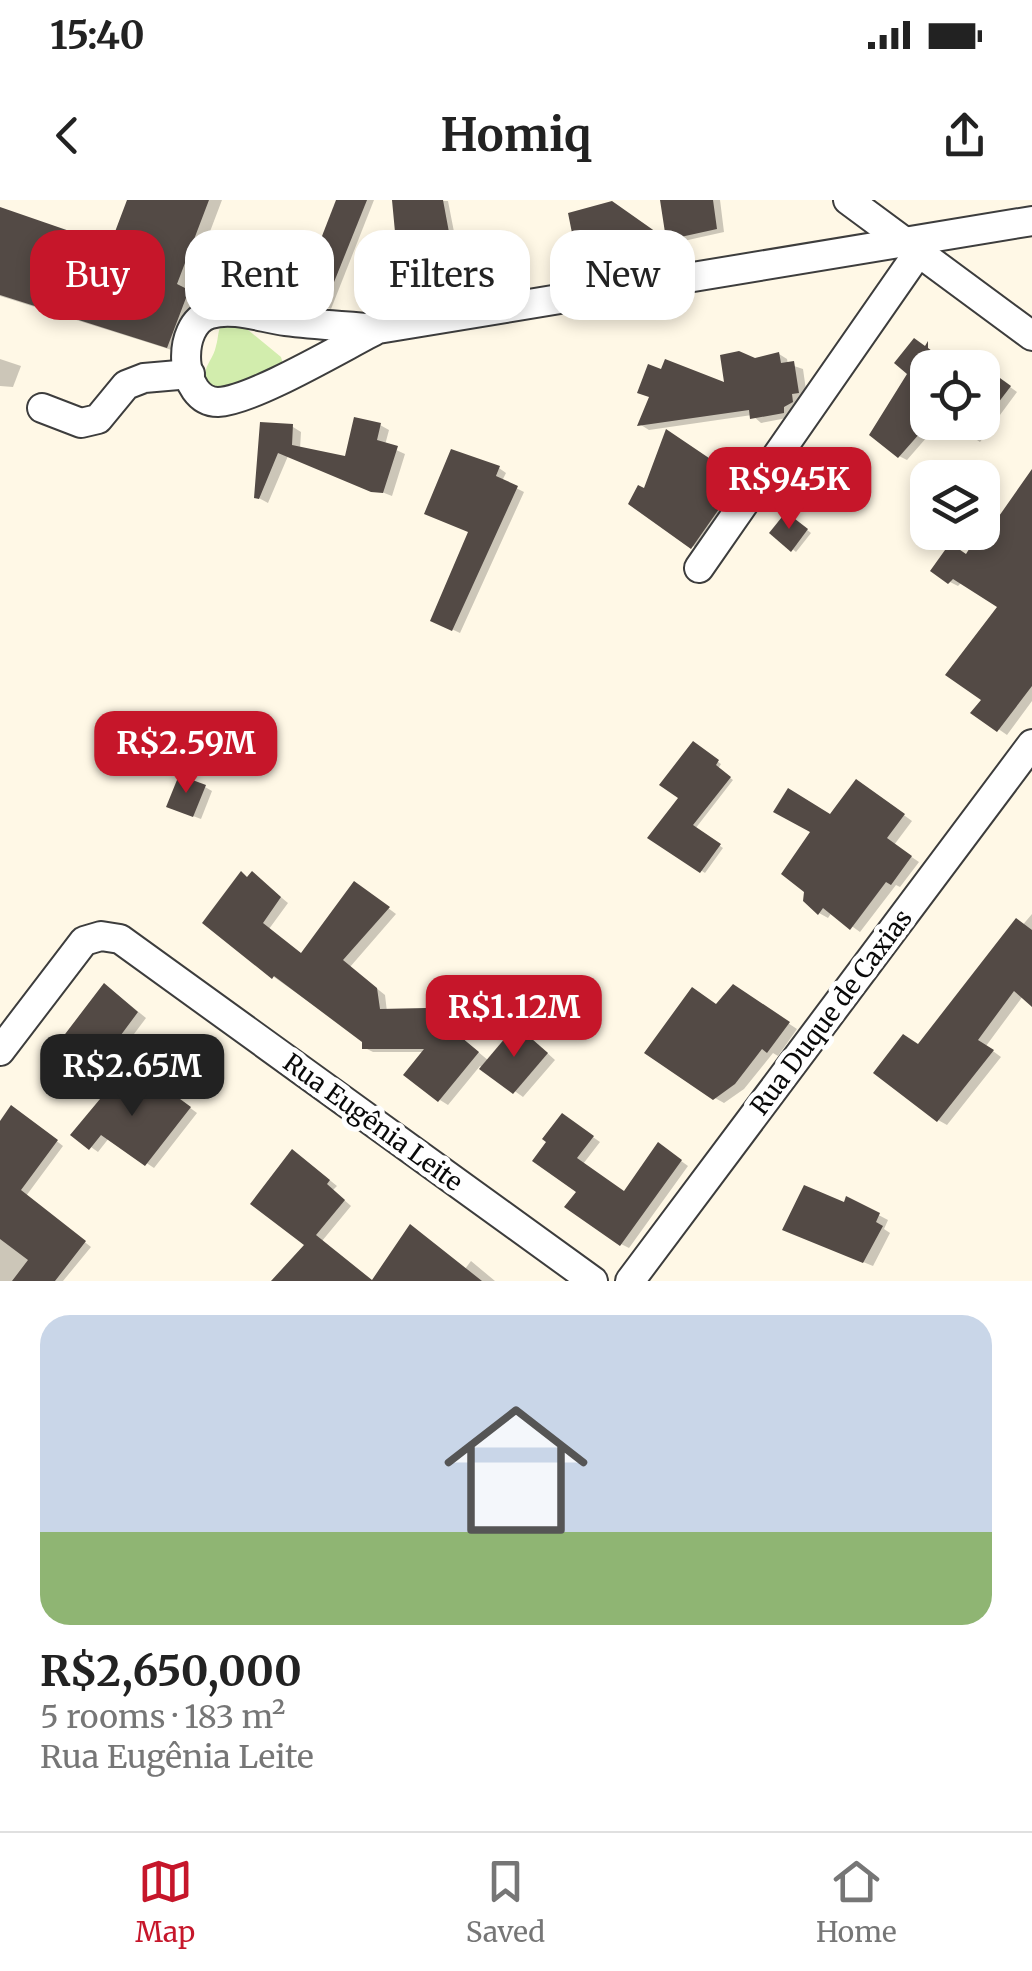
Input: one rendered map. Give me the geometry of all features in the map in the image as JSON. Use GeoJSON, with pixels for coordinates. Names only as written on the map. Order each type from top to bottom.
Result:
{"type":"FeatureCollection","features":[{"type":"Feature","properties":{"kind":"street"},"geometry":{"type":"LineString","coordinates":[[848,200],[1032,336]]}},
{"type":"Feature","properties":{"kind":"street"},"geometry":{"type":"LineString","coordinates":[[378,329],[249,394],[216,402],[192,388],[184,351],[192,329],[206,314],[230,312],[378,329],[909,247],[1032,222]]}},
{"type":"Feature","properties":{"kind":"street"},"geometry":{"type":"LineString","coordinates":[[699,568],[909,247]]}},
{"type":"Feature","properties":{"kind":"street"},"geometry":{"type":"LineString","coordinates":[[42,408],[81,424],[98,419],[126,385],[144,378],[190,374]]}},
{"type":"Feature","properties":{"kind":"street","name":"Rua Duque de Caxias"},"geometry":{"type":"LineString","coordinates":[[630,1281],[1032,744]]}},
{"type":"Feature","properties":{"kind":"street","name":"Rua Eugênia Leite"},"geometry":{"type":"LineString","coordinates":[[0,1051],[84,941],[100,936],[120,939],[593,1281]]}},
{"type":"Feature","properties":{"kind":"green space"},"geometry":{"type":"Polygon","coordinates":[[[223,322],[242,325],[281,357],[283,364],[238,394],[209,385],[206,379],[223,322]]]}},
{"type":"Feature","properties":{"kind":"building"},"geometry":{"type":"Polygon","coordinates":[[[127,200],[209,200],[198,230],[185,230],[185,263],[177,284],[185,288],[185,301],[167,348],[79,320],[165,320],[165,230],[116,230],[127,200]]]}},
{"type":"Feature","properties":{"kind":"building"},"geometry":{"type":"Polygon","coordinates":[[[336,200],[367,200],[334,282],[334,230],[324,230],[336,200]]]}},
{"type":"Feature","properties":{"kind":"building"},"geometry":{"type":"Polygon","coordinates":[[[392,200],[443,200],[449,230],[395,230],[392,200]]]}},
{"type":"Feature","properties":{"kind":"building"},"geometry":{"type":"Polygon","coordinates":[[[660,200],[713,200],[717,229],[695,234],[695,230],[665,230],[660,200]]]}},
{"type":"Feature","properties":{"kind":"building"},"geometry":{"type":"Polygon","coordinates":[[[612,201],[653,230],[571,230],[568,213],[612,201]]]}},
{"type":"Feature","properties":{"kind":"building"},"geometry":{"type":"Polygon","coordinates":[[[0,207],[67,230],[30,230],[30,305],[0,295],[0,207]]]}},
{"type":"Feature","properties":{"kind":"building"},"geometry":{"type":"Polygon","coordinates":[[[914,338],[925,346],[928,341],[931,350],[910,350],[910,440],[914,440],[898,458],[869,435],[907,374],[894,363],[914,338]]]}},
{"type":"Feature","properties":{"kind":"building"},"geometry":{"type":"Polygon","coordinates":[[[739,351],[755,358],[779,352],[781,363],[794,361],[799,393],[792,394],[793,402],[784,407],[784,413],[750,419],[749,410],[637,426],[649,397],[637,393],[648,364],[661,369],[665,359],[724,382],[720,355],[739,351]]]}},
{"type":"Feature","properties":{"kind":"building"},"geometry":{"type":"Polygon","coordinates":[[[1000,378],[1011,386],[1000,400],[1000,378]]]}},
{"type":"Feature","properties":{"kind":"building"},"geometry":{"type":"Polygon","coordinates":[[[354,417],[381,423],[377,440],[398,446],[383,493],[371,492],[278,453],[259,499],[254,498],[260,422],[293,424],[292,445],[345,456],[354,417]]]}},
{"type":"Feature","properties":{"kind":"building"},"geometry":{"type":"Polygon","coordinates":[[[666,429],[740,479],[691,549],[628,504],[638,485],[644,488],[666,429]]]}},
{"type":"Feature","properties":{"kind":"building"},"geometry":{"type":"Polygon","coordinates":[[[451,449],[500,466],[496,476],[518,486],[452,631],[430,621],[468,532],[424,514],[451,449]]]}},
{"type":"Feature","properties":{"kind":"building"},"geometry":{"type":"Polygon","coordinates":[[[1032,469],[1032,686],[997,732],[970,713],[981,700],[945,675],[997,607],[953,579],[948,584],[930,571],[945,550],[966,554],[968,550],[1000,550],[1000,515],[1032,469]]]}},
{"type":"Feature","properties":{"kind":"building"},"geometry":{"type":"Polygon","coordinates":[[[786,512],[808,529],[791,552],[769,533],[786,512]]]}},
{"type":"Feature","properties":{"kind":"building"},"geometry":{"type":"Polygon","coordinates":[[[693,741],[719,760],[716,765],[731,777],[693,825],[721,844],[700,873],[647,838],[678,798],[659,785],[693,741]]]}},
{"type":"Feature","properties":{"kind":"building"},"geometry":{"type":"Polygon","coordinates":[[[179,775],[206,785],[193,817],[166,807],[179,775]]]}},
{"type":"Feature","properties":{"kind":"building"},"geometry":{"type":"Polygon","coordinates":[[[856,779],[905,814],[887,838],[912,856],[891,885],[886,882],[850,930],[823,908],[818,915],[803,901],[804,892],[781,874],[810,832],[773,812],[788,788],[830,814],[856,779]]]}},
{"type":"Feature","properties":{"kind":"building"},"geometry":{"type":"Polygon","coordinates":[[[241,871],[247,877],[252,871],[281,897],[263,923],[301,953],[354,881],[390,907],[343,960],[377,988],[380,1009],[426,1008],[479,1052],[438,1102],[403,1075],[424,1049],[362,1049],[362,1042],[274,976],[272,979],[202,923],[241,871]]]}},
{"type":"Feature","properties":{"kind":"building"},"geometry":{"type":"Polygon","coordinates":[[[1016,918],[1032,930],[1032,1007],[1014,991],[978,1040],[994,1050],[937,1122],[873,1073],[903,1034],[918,1044],[1016,918]]]}},
{"type":"Feature","properties":{"kind":"building"},"geometry":{"type":"Polygon","coordinates":[[[104,983],[138,1012],[118,1039],[129,1048],[107,1079],[59,1042],[104,983]]]}},
{"type":"Feature","properties":{"kind":"building"},"geometry":{"type":"Polygon","coordinates":[[[733,984],[790,1022],[767,1053],[762,1049],[735,1084],[713,1100],[644,1053],[692,987],[716,1004],[733,984]]]}},
{"type":"Feature","properties":{"kind":"building"},"geometry":{"type":"Polygon","coordinates":[[[516,1025],[548,1053],[513,1094],[479,1069],[516,1025]]]}},
{"type":"Feature","properties":{"kind":"building"},"geometry":{"type":"Polygon","coordinates":[[[120,1075],[159,1096],[165,1088],[191,1107],[145,1166],[101,1135],[89,1150],[70,1135],[120,1075]]]}},
{"type":"Feature","properties":{"kind":"building"},"geometry":{"type":"Polygon","coordinates":[[[11,1105],[58,1140],[21,1190],[86,1241],[55,1281],[12,1281],[28,1260],[0,1239],[0,1121],[11,1105]]]}},
{"type":"Feature","properties":{"kind":"building"},"geometry":{"type":"Polygon","coordinates":[[[562,1113],[594,1136],[577,1158],[624,1191],[658,1142],[682,1160],[620,1246],[564,1207],[576,1192],[532,1161],[546,1142],[542,1139],[562,1113]]]}},
{"type":"Feature","properties":{"kind":"building"},"geometry":{"type":"Polygon","coordinates":[[[292,1149],[330,1180],[327,1184],[345,1200],[316,1235],[372,1280],[410,1224],[482,1281],[271,1281],[304,1245],[250,1204],[292,1149]]]}},
{"type":"Feature","properties":{"kind":"building"},"geometry":{"type":"Polygon","coordinates":[[[804,1185],[844,1202],[846,1196],[880,1213],[876,1222],[883,1226],[863,1263],[782,1230],[804,1185]]]}}]}
